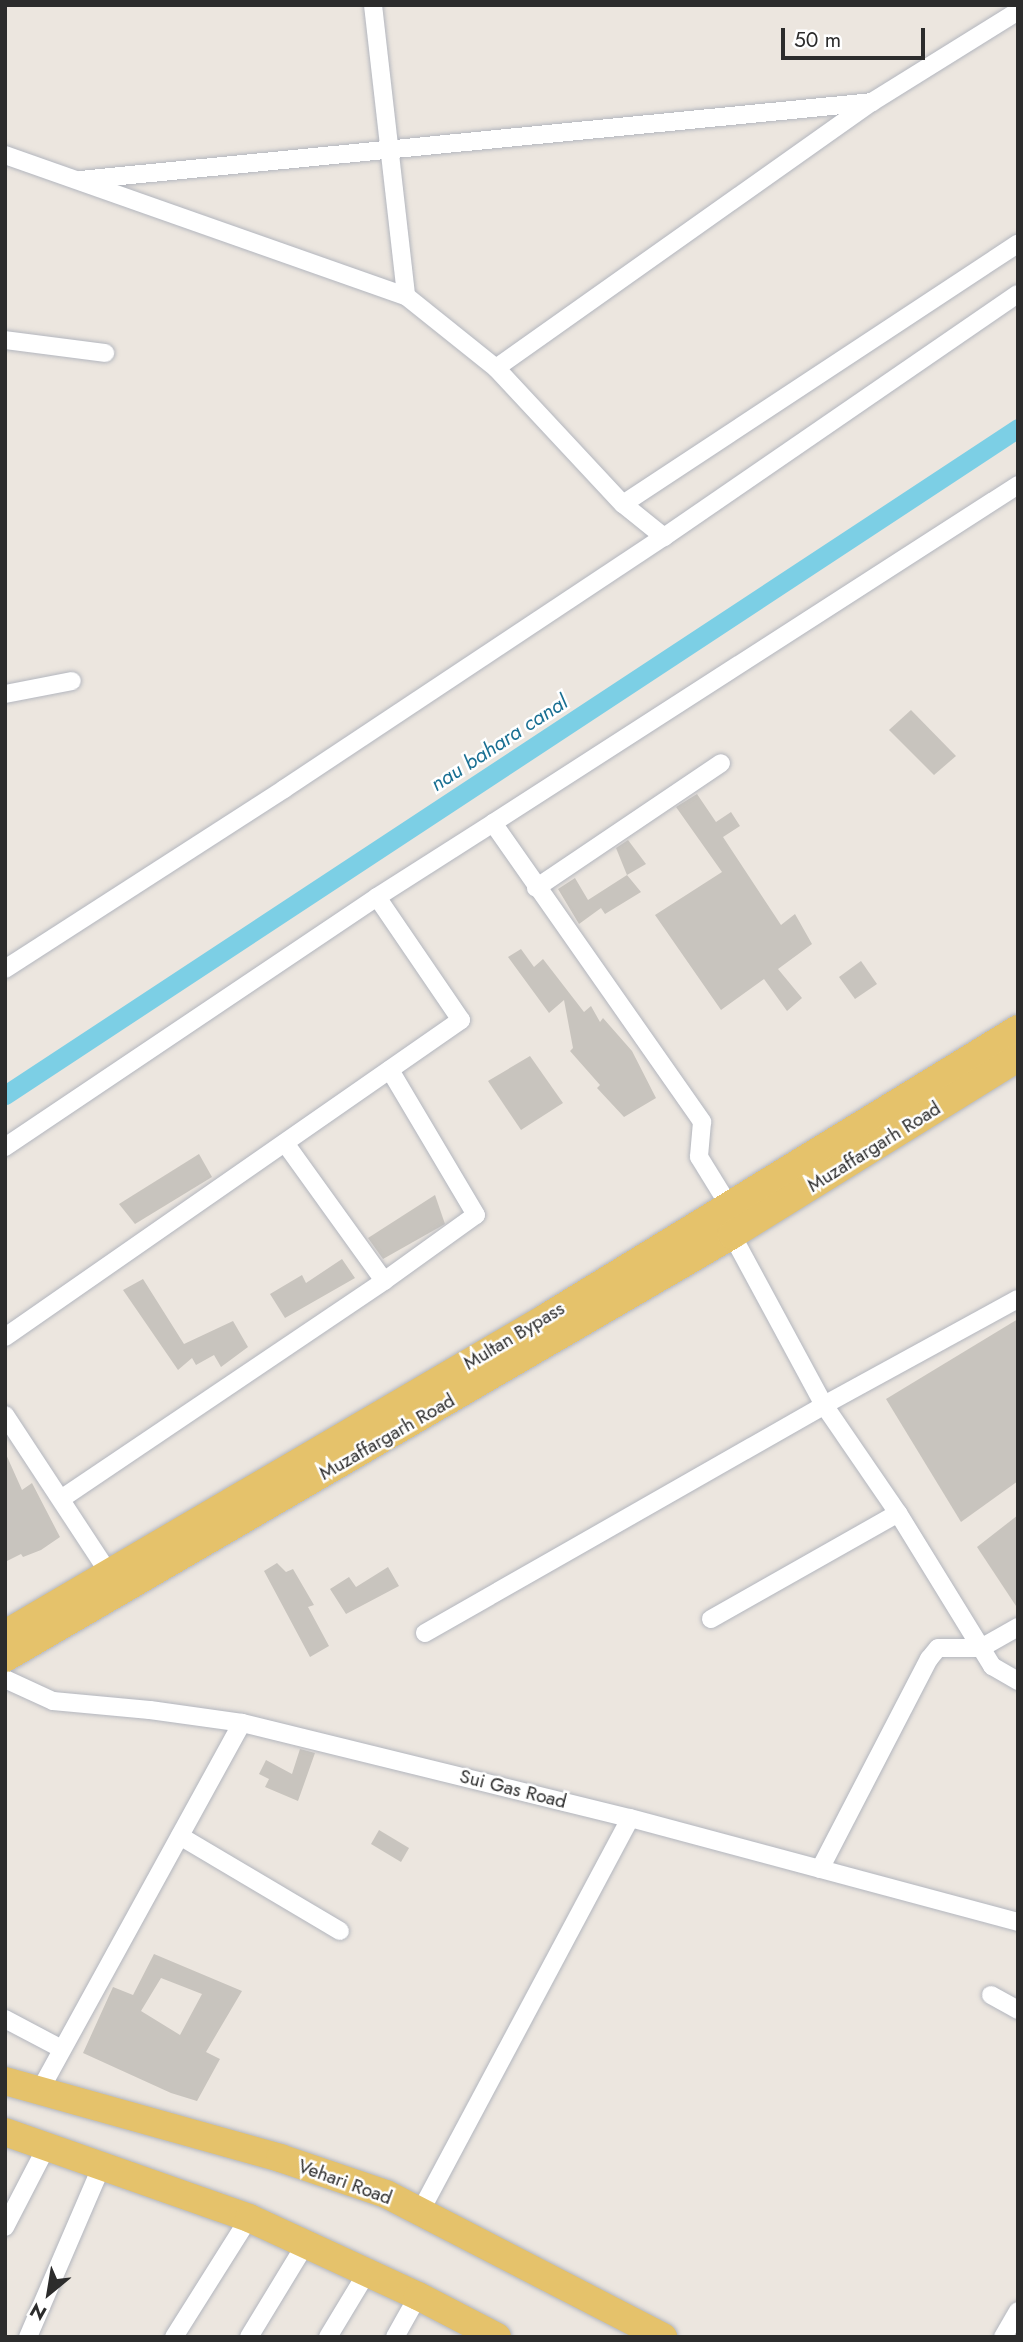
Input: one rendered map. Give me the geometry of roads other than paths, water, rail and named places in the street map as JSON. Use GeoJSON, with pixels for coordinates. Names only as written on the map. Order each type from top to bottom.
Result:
{"type":"FeatureCollection","features":[{"type":"Feature","properties":{"kind":"main road","name":"Multan Bypass"},"geometry":{"type":"LineString","coordinates":[[5,1634],[116,1583],[728,1204],[1018,1029]]}},
{"type":"Feature","properties":{"kind":"main road","name":"Muzaffargarh Road"},"geometry":{"type":"LineString","coordinates":[[5,1658],[116,1583],[732,1235],[1018,1058]]}},
{"type":"Feature","properties":{"kind":"main road","name":"Vehari Road"},"geometry":{"type":"LineString","coordinates":[[5,2081],[280,2158],[386,2194],[663,2337]]}},
{"type":"Feature","properties":{"kind":"main road"},"geometry":{"type":"LineString","coordinates":[[5,2132],[249,2218],[366,2274],[418,2295],[497,2337]]}},
{"type":"Feature","properties":{"kind":"street"},"geometry":{"type":"LineString","coordinates":[[373,5],[406,296]]}},
{"type":"Feature","properties":{"kind":"street"},"geometry":{"type":"LineString","coordinates":[[496,368],[872,102],[1018,10]]}},
{"type":"Feature","properties":{"kind":"street"},"geometry":{"type":"LineString","coordinates":[[80,180],[872,102]]}},
{"type":"Feature","properties":{"kind":"street"},"geometry":{"type":"LineString","coordinates":[[5,155],[406,296],[496,368],[624,504],[664,537]]}},
{"type":"Feature","properties":{"kind":"street"},"geometry":{"type":"LineString","coordinates":[[624,504],[1018,244]]}},
{"type":"Feature","properties":{"kind":"street"},"geometry":{"type":"LineString","coordinates":[[5,969],[284,789],[664,537],[1018,294]]}},
{"type":"Feature","properties":{"kind":"street"},"geometry":{"type":"LineString","coordinates":[[5,341],[105,353]]}},
{"type":"Feature","properties":{"kind":"street"},"geometry":{"type":"LineString","coordinates":[[5,1147],[377,897],[1018,485]]}},
{"type":"Feature","properties":{"kind":"street"},"geometry":{"type":"LineString","coordinates":[[5,694],[72,681]]}},
{"type":"Feature","properties":{"kind":"street"},"geometry":{"type":"LineString","coordinates":[[536,888],[721,763]]}},
{"type":"Feature","properties":{"kind":"street"},"geometry":{"type":"LineString","coordinates":[[493,823],[702,1122],[699,1157],[728,1204]]}},
{"type":"Feature","properties":{"kind":"street"},"geometry":{"type":"LineString","coordinates":[[5,1337],[461,1020],[377,897]]}},
{"type":"Feature","properties":{"kind":"street"},"geometry":{"type":"LineString","coordinates":[[61,1499],[384,1281],[476,1215],[390,1070]]}},
{"type":"Feature","properties":{"kind":"street"},"geometry":{"type":"LineString","coordinates":[[285,1143],[384,1281]]}},
{"type":"Feature","properties":{"kind":"street"},"geometry":{"type":"LineString","coordinates":[[732,1235],[824,1405],[898,1513],[992,1666],[1018,1681]]}},
{"type":"Feature","properties":{"kind":"street"},"geometry":{"type":"LineString","coordinates":[[425,1633],[824,1405],[1018,1299]]}},
{"type":"Feature","properties":{"kind":"street"},"geometry":{"type":"LineString","coordinates":[[5,1415],[116,1583]]}},
{"type":"Feature","properties":{"kind":"street"},"geometry":{"type":"LineString","coordinates":[[711,1619],[898,1513]]}},
{"type":"Feature","properties":{"kind":"street"},"geometry":{"type":"LineString","coordinates":[[820,1869],[929,1659],[938,1648],[981,1648],[1018,1627]]}},
{"type":"Feature","properties":{"kind":"street","name":"Sui Gas Road"},"geometry":{"type":"LineString","coordinates":[[5,1679],[52,1701],[150,1710],[242,1723],[1015,1916]]}},
{"type":"Feature","properties":{"kind":"street"},"geometry":{"type":"LineString","coordinates":[[38,2092],[242,1723]]}},
{"type":"Feature","properties":{"kind":"street"},"geometry":{"type":"LineString","coordinates":[[420,2212],[630,1818]]}},
{"type":"Feature","properties":{"kind":"street"},"geometry":{"type":"LineString","coordinates":[[180,1836],[340,1931]]}},
{"type":"Feature","properties":{"kind":"street"},"geometry":{"type":"LineString","coordinates":[[991,1994],[1018,2010]]}},
{"type":"Feature","properties":{"kind":"street"},"geometry":{"type":"LineString","coordinates":[[5,2019],[62,2049]]}},
{"type":"Feature","properties":{"kind":"street"},"geometry":{"type":"LineString","coordinates":[[5,2227],[47,2146]]}},
{"type":"Feature","properties":{"kind":"street"},"geometry":{"type":"LineString","coordinates":[[28,2337],[103,2165]]}},
{"type":"Feature","properties":{"kind":"street"},"geometry":{"type":"LineString","coordinates":[[174,2337],[249,2218]]}},
{"type":"Feature","properties":{"kind":"street"},"geometry":{"type":"LineString","coordinates":[[249,2337],[305,2245]]}},
{"type":"Feature","properties":{"kind":"street"},"geometry":{"type":"LineString","coordinates":[[328,2337],[366,2274]]}},
{"type":"Feature","properties":{"kind":"street"},"geometry":{"type":"LineString","coordinates":[[395,2337],[418,2295]]}},
{"type":"Feature","properties":{"kind":"street"},"geometry":{"type":"LineString","coordinates":[[1003,2337],[1018,2311]]}},
{"type":"Feature","properties":{"kind":"waterway","name":"nau bahara canal"},"geometry":{"type":"LineString","coordinates":[[5,1095],[1018,428]]}}]}
